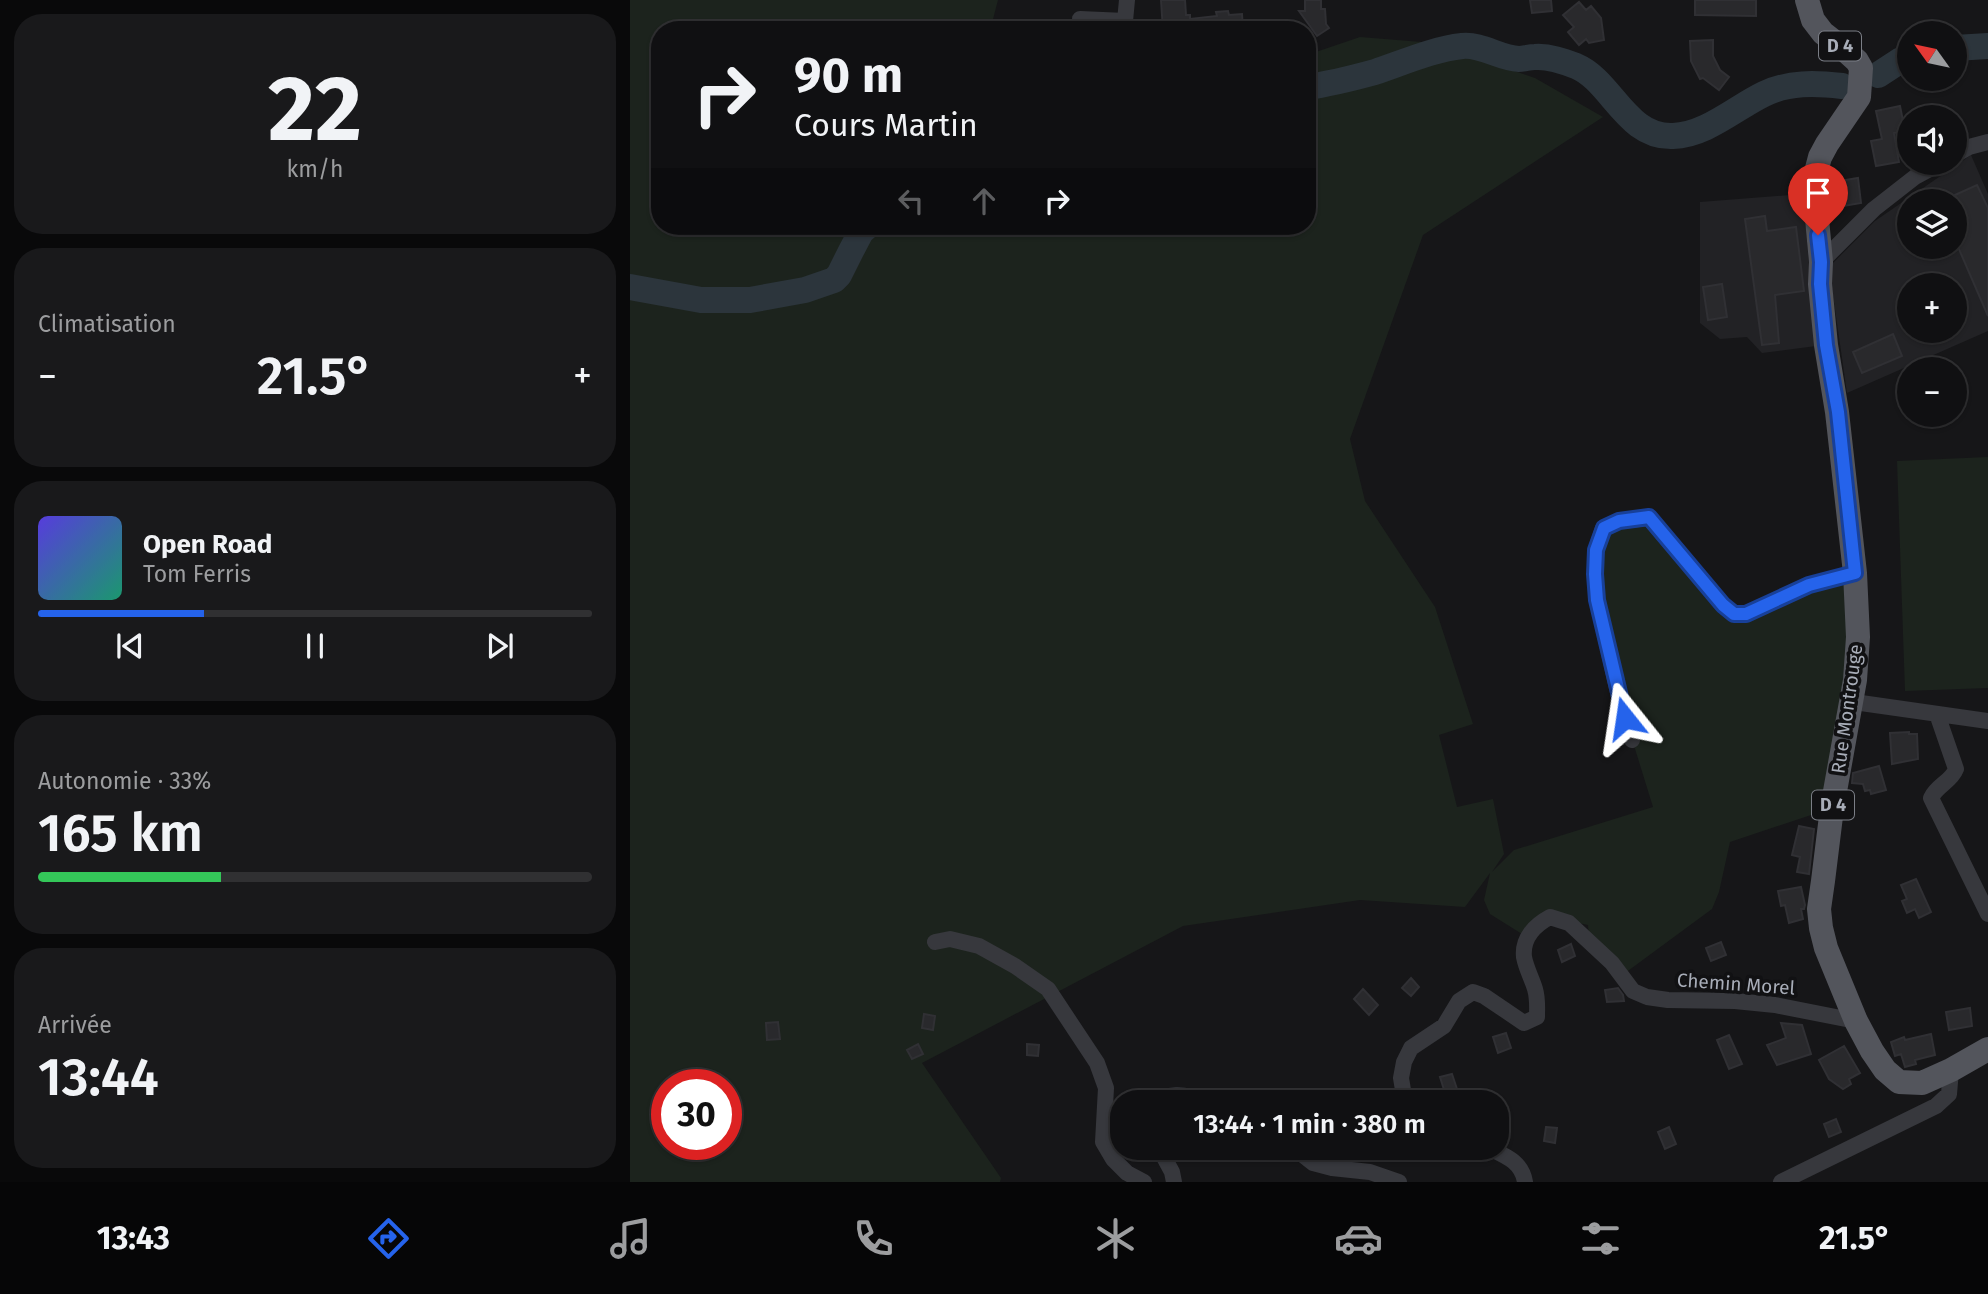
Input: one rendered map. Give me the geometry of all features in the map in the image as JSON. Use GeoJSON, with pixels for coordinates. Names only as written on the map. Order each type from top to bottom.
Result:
{"type":"FeatureCollection","features":[{"type":"Feature","properties":{"kind":"main road","name":"Rue Montrouge"},"geometry":{"type":"LineString","coordinates":[[1802,1],[1823,33],[1852,56],[1861,68],[1859,97],[1827,144],[1815,176],[1820,284],[1826,345],[1838,412],[1855,573],[1858,637],[1855,680],[1832,808],[1819,909],[1821,928],[1826,948],[1856,1021],[1885,1070],[1899,1082],[1922,1083],[1988,1049]]}},
{"type":"Feature","properties":{"kind":"street"},"geometry":{"type":"LineString","coordinates":[[1080,19],[1125,21],[1127,0]]}},
{"type":"Feature","properties":{"kind":"street"},"geometry":{"type":"LineString","coordinates":[[1967,148],[1988,142]]}},
{"type":"Feature","properties":{"kind":"street"},"geometry":{"type":"LineString","coordinates":[[1821,262],[1874,209],[1919,175]]}},
{"type":"Feature","properties":{"kind":"street"},"geometry":{"type":"LineString","coordinates":[[1632,740],[1597,600],[1596,550],[1604,528],[1619,521],[1649,517],[1723,605],[1734,614],[1746,614],[1809,585],[1855,573]]}},
{"type":"Feature","properties":{"kind":"street"},"geometry":{"type":"LineString","coordinates":[[1850,705],[1861,702],[1988,722]]}},
{"type":"Feature","properties":{"kind":"street"},"geometry":{"type":"LineString","coordinates":[[1937,714],[1956,769],[1953,778],[1934,791],[1931,799],[1988,914]]}},
{"type":"Feature","properties":{"kind":"street","name":"Chemin Morel"},"geometry":{"type":"LineString","coordinates":[[1403,1090],[1401,1078],[1404,1062],[1411,1048],[1444,1026],[1459,1002],[1473,992],[1484,996],[1524,1023],[1536,1017],[1538,1003],[1524,956],[1527,937],[1538,924],[1550,918],[1569,923],[1612,963],[1633,991],[1647,997],[1775,1005],[1856,1021]]}},
{"type":"Feature","properties":{"kind":"street"},"geometry":{"type":"LineString","coordinates":[[935,942],[950,939],[979,946],[1015,965],[1048,989],[1097,1063],[1106,1088],[1103,1142],[1126,1173],[1144,1182]]}},
{"type":"Feature","properties":{"kind":"street"},"geometry":{"type":"LineString","coordinates":[[1781,1182],[1936,1106],[1949,1094],[1951,1070]]}},
{"type":"Feature","properties":{"kind":"street"},"geometry":{"type":"LineString","coordinates":[[1509,1159],[1524,1172],[1525,1182]]}},
{"type":"Feature","properties":{"kind":"street"},"geometry":{"type":"LineString","coordinates":[[1166,1160],[1174,1182]]}},
{"type":"Feature","properties":{"kind":"street"},"geometry":{"type":"LineString","coordinates":[[1309,1160],[1332,1168],[1370,1172],[1399,1182]]}},
{"type":"Feature","properties":{"kind":"shaded area"},"geometry":{"type":"Polygon","coordinates":[[[630,0],[998,0],[993,21],[651,21],[651,235],[1316,235],[1316,52],[1360,37],[1434,43],[1535,78],[1603,117],[1423,235],[1350,439],[1365,501],[1435,607],[1473,724],[1439,735],[1457,807],[1493,799],[1504,854],[1492,872],[1514,850],[1653,807],[1619,697],[1597,600],[1603,528],[1649,518],[1734,614],[1855,573],[1832,808],[1730,842],[1719,892],[1712,909],[1621,976],[1589,939],[1588,925],[1550,917],[1527,937],[1490,914],[1484,900],[1490,873],[1465,907],[1360,900],[1183,926],[922,1063],[1001,1178],[1000,1182],[630,1182],[630,0]]]}},
{"type":"Feature","properties":{"kind":"shaded area"},"geometry":{"type":"Polygon","coordinates":[[[1971,155],[1988,194],[1988,331],[1967,340],[1967,273],[1897,273],[1897,343],[1961,343],[1929,357],[1897,357],[1897,371],[1847,393],[1829,267],[1875,221],[1897,206],[1897,259],[1967,259],[1967,189],[1922,189],[1942,175],[1967,175],[1967,158],[1971,155]]]}},
{"type":"Feature","properties":{"kind":"shaded area"},"geometry":{"type":"Polygon","coordinates":[[[1803,194],[1816,346],[1762,353],[1747,337],[1720,339],[1700,323],[1700,202],[1803,194]]]}},
{"type":"Feature","properties":{"kind":"shaded area"},"geometry":{"type":"Polygon","coordinates":[[[1988,457],[1988,688],[1905,691],[1897,461],[1988,457]]]}},
{"type":"Feature","properties":{"kind":"building"},"geometry":{"type":"Polygon","coordinates":[[[1161,0],[1185,0],[1186,15],[1190,15],[1190,19],[1217,16],[1216,12],[1228,11],[1229,15],[1242,14],[1242,21],[1162,21],[1161,0]]]}},
{"type":"Feature","properties":{"kind":"building"},"geometry":{"type":"Polygon","coordinates":[[[1305,0],[1321,0],[1321,9],[1325,9],[1326,24],[1329,28],[1317,36],[1316,21],[1306,21],[1299,11],[1305,11],[1305,0]]]}},
{"type":"Feature","properties":{"kind":"building"},"geometry":{"type":"Polygon","coordinates":[[[1530,0],[1551,0],[1552,11],[1532,13],[1530,0]]]}},
{"type":"Feature","properties":{"kind":"building"},"geometry":{"type":"Polygon","coordinates":[[[1695,0],[1756,0],[1756,16],[1695,15],[1695,0]]]}},
{"type":"Feature","properties":{"kind":"building"},"geometry":{"type":"Polygon","coordinates":[[[1579,2],[1586,10],[1591,6],[1601,18],[1604,40],[1589,43],[1586,39],[1579,45],[1568,32],[1574,27],[1563,15],[1579,2]]]}},
{"type":"Feature","properties":{"kind":"building"},"geometry":{"type":"Polygon","coordinates":[[[1713,40],[1713,56],[1720,70],[1729,77],[1719,90],[1703,78],[1700,79],[1691,61],[1690,41],[1713,40]]]}},
{"type":"Feature","properties":{"kind":"building"},"geometry":{"type":"Polygon","coordinates":[[[1897,107],[1897,132],[1894,133],[1897,162],[1876,166],[1871,141],[1882,139],[1876,111],[1897,107]]]}},
{"type":"Feature","properties":{"kind":"building"},"geometry":{"type":"Polygon","coordinates":[[[1858,178],[1861,203],[1837,207],[1833,182],[1858,178]]]}},
{"type":"Feature","properties":{"kind":"building"},"geometry":{"type":"Polygon","coordinates":[[[1977,185],[1988,208],[1988,316],[1963,259],[1967,259],[1967,190],[1977,185]]]}},
{"type":"Feature","properties":{"kind":"building"},"geometry":{"type":"Polygon","coordinates":[[[1765,216],[1767,231],[1796,227],[1804,291],[1775,295],[1779,343],[1762,345],[1745,219],[1765,216]]]}},
{"type":"Feature","properties":{"kind":"building"},"geometry":{"type":"Polygon","coordinates":[[[1722,284],[1727,317],[1708,320],[1703,287],[1722,284]]]}},
{"type":"Feature","properties":{"kind":"building"},"geometry":{"type":"Polygon","coordinates":[[[1893,334],[1902,356],[1862,373],[1853,352],[1893,334]]]}},
{"type":"Feature","properties":{"kind":"building"},"geometry":{"type":"Polygon","coordinates":[[[1890,733],[1917,734],[1918,759],[1892,764],[1890,733]]]}},
{"type":"Feature","properties":{"kind":"building"},"geometry":{"type":"Polygon","coordinates":[[[1879,766],[1886,790],[1871,794],[1870,790],[1865,791],[1863,784],[1852,783],[1853,773],[1879,766]]]}},
{"type":"Feature","properties":{"kind":"building"},"geometry":{"type":"Polygon","coordinates":[[[1799,826],[1814,829],[1809,874],[1797,872],[1800,857],[1792,855],[1799,826]]]}},
{"type":"Feature","properties":{"kind":"building"},"geometry":{"type":"Polygon","coordinates":[[[1916,879],[1931,912],[1919,918],[1915,909],[1907,913],[1902,901],[1907,899],[1901,885],[1916,879]]]}},
{"type":"Feature","properties":{"kind":"building"},"geometry":{"type":"Polygon","coordinates":[[[1801,887],[1805,905],[1804,909],[1801,909],[1803,919],[1789,923],[1778,891],[1801,887]]]}},
{"type":"Feature","properties":{"kind":"building"},"geometry":{"type":"Polygon","coordinates":[[[1721,942],[1726,955],[1711,961],[1706,948],[1721,942]]]}},
{"type":"Feature","properties":{"kind":"building"},"geometry":{"type":"Polygon","coordinates":[[[1571,944],[1575,956],[1562,962],[1558,950],[1571,944]]]}},
{"type":"Feature","properties":{"kind":"building"},"geometry":{"type":"Polygon","coordinates":[[[1411,978],[1419,987],[1411,996],[1402,988],[1411,978]]]}},
{"type":"Feature","properties":{"kind":"building"},"geometry":{"type":"Polygon","coordinates":[[[1618,988],[1624,1001],[1607,1002],[1605,990],[1618,988]]]}},
{"type":"Feature","properties":{"kind":"building"},"geometry":{"type":"Polygon","coordinates":[[[1363,989],[1378,1005],[1369,1015],[1354,999],[1363,989]]]}},
{"type":"Feature","properties":{"kind":"building"},"geometry":{"type":"Polygon","coordinates":[[[1970,1008],[1972,1026],[1949,1030],[1946,1012],[1970,1008]]]}},
{"type":"Feature","properties":{"kind":"building"},"geometry":{"type":"Polygon","coordinates":[[[924,1014],[935,1016],[933,1030],[922,1028],[924,1014]]]}},
{"type":"Feature","properties":{"kind":"building"},"geometry":{"type":"Polygon","coordinates":[[[778,1022],[780,1039],[767,1040],[766,1023],[778,1022]]]}},
{"type":"Feature","properties":{"kind":"building"},"geometry":{"type":"Polygon","coordinates":[[[1781,1023],[1802,1025],[1811,1054],[1777,1065],[1767,1045],[1786,1038],[1781,1023]]]}},
{"type":"Feature","properties":{"kind":"building"},"geometry":{"type":"Polygon","coordinates":[[[1506,1033],[1511,1048],[1498,1053],[1493,1037],[1506,1033]]]}},
{"type":"Feature","properties":{"kind":"building"},"geometry":{"type":"Polygon","coordinates":[[[1931,1034],[1935,1055],[1915,1060],[1916,1064],[1905,1067],[1901,1054],[1895,1056],[1891,1042],[1904,1037],[1905,1040],[1931,1034]]]}},
{"type":"Feature","properties":{"kind":"building"},"geometry":{"type":"Polygon","coordinates":[[[1729,1035],[1742,1064],[1729,1069],[1717,1040],[1729,1035]]]}},
{"type":"Feature","properties":{"kind":"building"},"geometry":{"type":"Polygon","coordinates":[[[918,1044],[923,1054],[912,1059],[907,1050],[918,1044]]]}},
{"type":"Feature","properties":{"kind":"building"},"geometry":{"type":"Polygon","coordinates":[[[1027,1044],[1039,1045],[1038,1056],[1027,1055],[1027,1044]]]}},
{"type":"Feature","properties":{"kind":"building"},"geometry":{"type":"Polygon","coordinates":[[[1844,1046],[1860,1073],[1849,1079],[1851,1084],[1843,1089],[1829,1079],[1819,1060],[1844,1046]]]}},
{"type":"Feature","properties":{"kind":"building"},"geometry":{"type":"Polygon","coordinates":[[[1452,1074],[1457,1089],[1444,1090],[1440,1077],[1452,1074]]]}},
{"type":"Feature","properties":{"kind":"building"},"geometry":{"type":"Polygon","coordinates":[[[1836,1119],[1841,1132],[1829,1137],[1824,1124],[1836,1119]]]}},
{"type":"Feature","properties":{"kind":"building"},"geometry":{"type":"Polygon","coordinates":[[[1546,1127],[1557,1128],[1555,1143],[1544,1141],[1546,1127]]]}},
{"type":"Feature","properties":{"kind":"building"},"geometry":{"type":"Polygon","coordinates":[[[1669,1127],[1676,1144],[1665,1149],[1658,1132],[1669,1127]]]}},
{"type":"Feature","properties":{"kind":"waterway"},"geometry":{"type":"LineString","coordinates":[[1316,86],[1375,72],[1440,50],[1469,46],[1512,58],[1545,57],[1576,66],[1589,73],[1631,119],[1643,128],[1657,134],[1673,136],[1709,126],[1764,94],[1783,87],[1812,84],[1842,86]]}},
{"type":"Feature","properties":{"kind":"waterway"},"geometry":{"type":"LineString","coordinates":[[1967,47],[1988,46]]}},
{"type":"Feature","properties":{"kind":"waterway"},"geometry":{"type":"LineString","coordinates":[[1878,75],[1897,63]]}},
{"type":"Feature","properties":{"kind":"waterway"},"geometry":{"type":"LineString","coordinates":[[630,287],[701,300],[750,300],[805,290],[834,280],[839,275],[859,235]]}},
{"type":"Feature","properties":{"kind":"route"},"geometry":{"type":"LineString","coordinates":[[1625,718],[1597,600],[1596,550],[1604,528],[1619,521],[1649,517],[1723,605],[1734,614],[1746,614],[1809,585],[1855,573],[1838,412],[1826,345],[1818,235]]}}]}
